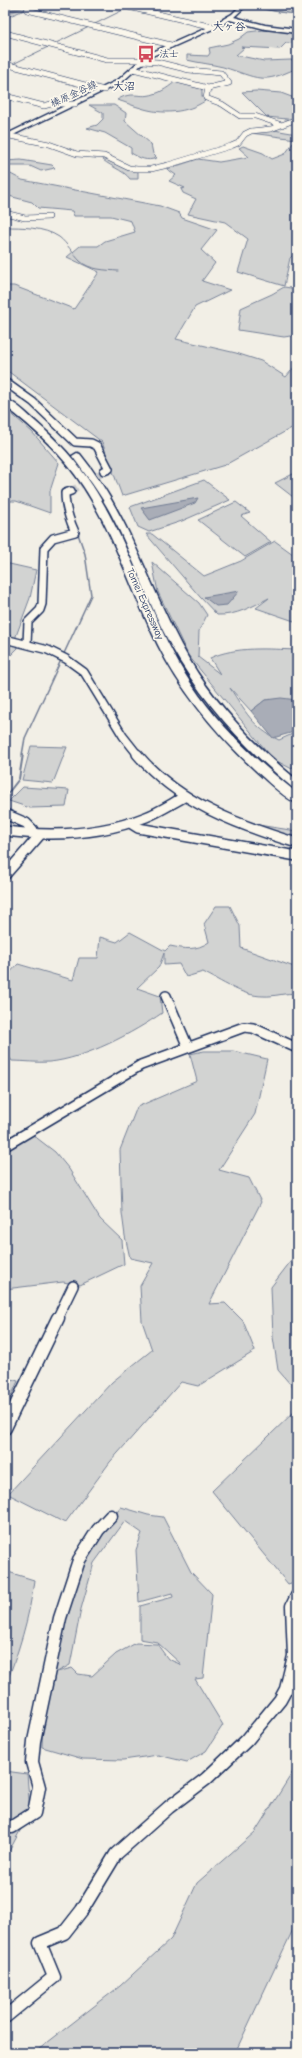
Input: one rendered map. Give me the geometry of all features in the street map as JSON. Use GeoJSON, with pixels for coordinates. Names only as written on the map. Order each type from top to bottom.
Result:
{"type":"FeatureCollection","features":[{"type":"Feature","properties":{"kind":"highway","name":"Tomei Expressway"},"geometry":{"type":"LineString","coordinates":[[5,393],[54,432],[92,476],[120,523],[165,623],[195,677],[234,728],[263,757],[297,786]]}},
{"type":"Feature","properties":{"kind":"highway","name":"Tomei Expressway"},"geometry":{"type":"LineString","coordinates":[[5,402],[50,440],[87,485],[109,523],[160,640],[198,702],[237,747],[297,799]]}},
{"type":"Feature","properties":{"kind":"main road","name":"榛原金谷線"},"geometry":{"type":"LineString","coordinates":[[6,136],[104,90],[120,81],[153,53],[213,27],[230,18],[243,6]]}},
{"type":"Feature","properties":{"kind":"main road"},"geometry":{"type":"LineString","coordinates":[[230,18],[265,27],[297,30]]}},
{"type":"Feature","properties":{"kind":"street"},"geometry":{"type":"LineString","coordinates":[[120,5],[213,27]]}},
{"type":"Feature","properties":{"kind":"street"},"geometry":{"type":"LineString","coordinates":[[27,10],[171,46]]}},
{"type":"Feature","properties":{"kind":"street"},"geometry":{"type":"LineString","coordinates":[[5,33],[107,60],[157,62],[188,70],[221,73],[229,84],[208,88],[133,70]]}},
{"type":"Feature","properties":{"kind":"street"},"geometry":{"type":"LineString","coordinates":[[5,64],[104,90]]}},
{"type":"Feature","properties":{"kind":"street"},"geometry":{"type":"LineString","coordinates":[[208,88],[209,90],[206,98],[222,104],[227,109],[240,116],[255,116],[282,125]]}},
{"type":"Feature","properties":{"kind":"street"},"geometry":{"type":"LineString","coordinates":[[5,96],[44,106],[51,104],[75,104]]}},
{"type":"Feature","properties":{"kind":"street"},"geometry":{"type":"LineString","coordinates":[[6,136],[49,144],[77,154],[104,156],[129,168],[151,169],[232,146],[238,143],[245,134],[251,130],[271,129],[297,119]]}},
{"type":"Feature","properties":{"kind":"street"},"geometry":{"type":"LineString","coordinates":[[5,213],[25,218],[49,217]]}},
{"type":"Feature","properties":{"kind":"street"},"geometry":{"type":"LineString","coordinates":[[5,382],[27,397],[48,415],[75,442],[94,443],[100,449],[100,454],[110,469],[104,471]]}},
{"type":"Feature","properties":{"kind":"street"},"geometry":{"type":"LineString","coordinates":[[27,643],[28,622],[40,610],[42,604],[44,548],[47,542],[52,539],[75,532],[68,516],[65,500],[65,493],[71,491]]}},
{"type":"Feature","properties":{"kind":"street"},"geometry":{"type":"LineString","coordinates":[[5,639],[27,643],[62,656],[84,672],[129,745],[143,762],[184,797],[245,827],[297,844]]}},
{"type":"Feature","properties":{"kind":"street"},"geometry":{"type":"LineString","coordinates":[[5,831],[62,836],[130,823],[148,816],[184,797]]}},
{"type":"Feature","properties":{"kind":"street"},"geometry":{"type":"LineString","coordinates":[[5,814],[26,823],[37,835]]}},
{"type":"Feature","properties":{"kind":"street"},"geometry":{"type":"LineString","coordinates":[[130,823],[138,828],[297,856]]}},
{"type":"Feature","properties":{"kind":"street"},"geometry":{"type":"LineString","coordinates":[[5,875],[37,835]]}},
{"type":"Feature","properties":{"kind":"street"},"geometry":{"type":"LineString","coordinates":[[166,996],[169,1007],[188,1047]]}},
{"type":"Feature","properties":{"kind":"street"},"geometry":{"type":"LineString","coordinates":[[5,1146],[141,1066],[244,1027],[252,1028],[297,1048]]}},
{"type":"Feature","properties":{"kind":"street"},"geometry":{"type":"LineString","coordinates":[[5,1428],[72,1286]]}},
{"type":"Feature","properties":{"kind":"street"},"geometry":{"type":"LineString","coordinates":[[5,1827],[12,1827],[34,1813],[39,1787],[32,1762],[34,1740],[51,1666],[60,1618],[79,1560],[98,1530],[111,1516]]}},
{"type":"Feature","properties":{"kind":"street"},"geometry":{"type":"LineString","coordinates":[[5,2018],[54,1977],[40,1943],[64,1933],[82,1910],[116,1854],[169,1807],[206,1779],[252,1734],[280,1700],[286,1689],[294,1656],[292,1606],[297,1596]]}},
{"type":"Feature","properties":{"kind":"shaded area"},"geometry":{"type":"Polygon","coordinates":[[[21,5],[36,5],[5,18],[5,12],[21,5]]]}},
{"type":"Feature","properties":{"kind":"shaded area"},"geometry":{"type":"Polygon","coordinates":[[[245,5],[297,5],[297,14],[277,12],[245,5]]]}},
{"type":"Feature","properties":{"kind":"shaded area"},"geometry":{"type":"Polygon","coordinates":[[[264,30],[297,32],[297,44],[286,43],[280,49],[241,47],[244,48],[236,55],[264,61],[291,60],[297,62],[297,68],[275,77],[260,78],[223,67],[187,60],[187,55],[208,56],[210,53],[209,48],[228,44],[239,39],[248,32],[264,30]]]}},
{"type":"Feature","properties":{"kind":"shaded area"},"geometry":{"type":"Polygon","coordinates":[[[176,81],[202,88],[202,96],[205,101],[190,108],[174,112],[157,112],[117,100],[122,97],[132,95],[144,96],[157,93],[166,89],[176,81]]]}},
{"type":"Feature","properties":{"kind":"shaded area"},"geometry":{"type":"Polygon","coordinates":[[[256,91],[281,93],[297,99],[297,120],[267,117],[242,92],[256,91]]]}},
{"type":"Feature","properties":{"kind":"shaded area"},"geometry":{"type":"Polygon","coordinates":[[[89,105],[114,105],[126,113],[125,121],[151,144],[153,154],[157,158],[150,160],[140,158],[131,153],[131,148],[105,133],[87,128],[97,125],[103,119],[103,113],[89,105]]]}},
{"type":"Feature","properties":{"kind":"shaded area"},"geometry":{"type":"Polygon","coordinates":[[[274,130],[297,134],[297,251],[290,258],[284,286],[238,272],[248,239],[225,222],[188,214],[196,199],[183,193],[181,189],[185,188],[169,181],[176,175],[167,169],[198,159],[219,162],[249,157],[239,148],[243,146],[263,153],[272,159],[285,154],[296,139],[251,133],[274,130]]]}},
{"type":"Feature","properties":{"kind":"shaded area"},"geometry":{"type":"Polygon","coordinates":[[[100,157],[138,172],[138,179],[130,179],[124,173],[106,163],[100,157]]]}},
{"type":"Feature","properties":{"kind":"shaded area"},"geometry":{"type":"Polygon","coordinates":[[[21,160],[52,165],[55,168],[41,171],[30,166],[5,166],[5,161],[21,160]]]}},
{"type":"Feature","properties":{"kind":"shaded area"},"geometry":{"type":"Polygon","coordinates":[[[5,171],[22,180],[160,206],[179,213],[182,218],[217,230],[201,250],[215,263],[202,281],[230,290],[195,307],[176,339],[236,353],[261,361],[286,377],[297,364],[297,425],[225,465],[122,496],[102,442],[5,369],[5,286],[14,286],[74,309],[99,272],[67,257],[80,246],[98,246],[105,241],[135,232],[131,221],[111,216],[74,216],[72,211],[38,208],[32,202],[5,195],[5,171]]]}},
{"type":"Feature","properties":{"kind":"shaded area"},"geometry":{"type":"Polygon","coordinates":[[[284,287],[297,289],[297,335],[284,337],[238,330],[241,308],[284,287]]]}},
{"type":"Feature","properties":{"kind":"shaded area"},"geometry":{"type":"Polygon","coordinates":[[[5,408],[32,432],[59,463],[50,491],[50,513],[16,501],[5,501],[5,416],[8,417],[5,414],[5,408]]]}},
{"type":"Feature","properties":{"kind":"shaded area"},"geometry":{"type":"Polygon","coordinates":[[[297,472],[297,500],[275,483],[297,472]]]}},
{"type":"Feature","properties":{"kind":"shaded area"},"geometry":{"type":"Polygon","coordinates":[[[204,480],[230,500],[182,521],[149,532],[138,527],[130,507],[204,480]]]}},
{"type":"Feature","properties":{"kind":"shaded area"},"geometry":{"type":"Polygon","coordinates":[[[198,498],[195,503],[150,520],[141,508],[198,498]]]}},
{"type":"Feature","properties":{"kind":"shaded area"},"geometry":{"type":"Polygon","coordinates":[[[236,502],[250,513],[241,516],[271,542],[245,557],[198,520],[236,502]]]}},
{"type":"Feature","properties":{"kind":"shaded area"},"geometry":{"type":"Polygon","coordinates":[[[146,534],[152,534],[204,576],[241,561],[275,541],[297,557],[297,622],[256,608],[269,598],[238,612],[217,615],[146,534]]]}},
{"type":"Feature","properties":{"kind":"shaded area"},"geometry":{"type":"Polygon","coordinates":[[[152,562],[199,603],[207,615],[199,631],[198,657],[220,674],[210,658],[220,654],[252,649],[297,650],[297,700],[265,700],[251,711],[230,688],[250,718],[262,730],[279,740],[297,732],[297,757],[292,769],[273,759],[188,655],[158,592],[152,562]]]}},
{"type":"Feature","properties":{"kind":"shaded area"},"geometry":{"type":"Polygon","coordinates":[[[5,563],[36,570],[30,598],[16,636],[18,648],[5,661],[5,563]]]}},
{"type":"Feature","properties":{"kind":"shaded area"},"geometry":{"type":"Polygon","coordinates":[[[239,591],[227,605],[216,606],[204,597],[239,591]]]}},
{"type":"Feature","properties":{"kind":"shaded area"},"geometry":{"type":"Polygon","coordinates":[[[281,698],[297,700],[297,731],[273,738],[251,711],[265,700],[281,698]]]}},
{"type":"Feature","properties":{"kind":"shaded area"},"geometry":{"type":"Polygon","coordinates":[[[31,746],[67,747],[53,783],[22,780],[31,746]]]}},
{"type":"Feature","properties":{"kind":"shaded area"},"geometry":{"type":"Polygon","coordinates":[[[23,787],[69,790],[66,807],[30,808],[9,801],[23,787]]]}},
{"type":"Feature","properties":{"kind":"shaded area"},"geometry":{"type":"Polygon","coordinates":[[[258,825],[297,831],[297,839],[258,825]]]}},
{"type":"Feature","properties":{"kind":"shaded area"},"geometry":{"type":"Polygon","coordinates":[[[216,906],[230,906],[240,926],[241,948],[297,968],[297,994],[267,996],[247,994],[203,972],[186,977],[179,964],[164,965],[164,953],[159,967],[137,988],[160,996],[162,1013],[123,1037],[78,1056],[49,1062],[12,1061],[5,1051],[5,978],[18,964],[73,980],[79,958],[98,958],[100,937],[117,942],[130,932],[165,951],[170,946],[186,948],[200,947],[209,942],[204,924],[216,906]]]}},
{"type":"Feature","properties":{"kind":"shaded area"},"geometry":{"type":"Polygon","coordinates":[[[204,1051],[233,1051],[267,1059],[255,1114],[219,1170],[249,1178],[261,1202],[209,1304],[225,1303],[243,1321],[255,1351],[198,1386],[181,1382],[110,1462],[65,1523],[8,1494],[112,1382],[152,1350],[142,1321],[140,1286],[153,1263],[130,1258],[122,1213],[120,1150],[137,1107],[197,1081],[190,1054],[204,1051]]]}},
{"type":"Feature","properties":{"kind":"shaded area"},"geometry":{"type":"Polygon","coordinates":[[[33,1135],[55,1152],[69,1169],[100,1219],[122,1240],[124,1264],[80,1285],[63,1282],[5,1289],[5,1151],[33,1135]]]}},
{"type":"Feature","properties":{"kind":"shaded area"},"geometry":{"type":"Polygon","coordinates":[[[297,1253],[297,1392],[278,1370],[273,1337],[271,1287],[297,1253]]]}},
{"type":"Feature","properties":{"kind":"shaded area"},"geometry":{"type":"Polygon","coordinates":[[[5,1377],[18,1381],[10,1399],[5,1398],[5,1377]]]}},
{"type":"Feature","properties":{"kind":"shaded area"},"geometry":{"type":"Polygon","coordinates":[[[297,1409],[297,1581],[288,1584],[212,1491],[297,1409]]]}},
{"type":"Feature","properties":{"kind":"shaded area"},"geometry":{"type":"Polygon","coordinates":[[[121,1507],[148,1515],[163,1517],[191,1572],[212,1594],[203,1678],[195,1679],[223,1725],[206,1751],[187,1762],[158,1755],[123,1760],[83,1759],[42,1747],[43,1721],[78,1563],[121,1507]],[[125,1521],[94,1563],[81,1609],[70,1665],[57,1672],[72,1668],[78,1674],[92,1676],[116,1654],[136,1643],[157,1644],[168,1659],[182,1665],[157,1642],[140,1639],[140,1606],[173,1597],[172,1593],[139,1602],[136,1550],[142,1533],[125,1521]]]}},
{"type":"Feature","properties":{"kind":"shaded area"},"geometry":{"type":"Polygon","coordinates":[[[5,1571],[34,1580],[30,1608],[23,1635],[5,1687],[5,1571]]]}},
{"type":"Feature","properties":{"kind":"shaded area"},"geometry":{"type":"Polygon","coordinates":[[[297,1769],[297,1921],[235,2053],[34,2053],[120,1986],[171,1939],[197,1883],[255,1832],[294,1770],[297,1769]]]}},
{"type":"Feature","properties":{"kind":"shaded area"},"geometry":{"type":"Polygon","coordinates":[[[5,1771],[27,1774],[30,1812],[5,1859],[5,1771]]]}},
{"type":"Feature","properties":{"kind":"waterway"},"geometry":{"type":"LineString","coordinates":[[5,14],[27,5]]}},
{"type":"Feature","properties":{"kind":"waterway"},"geometry":{"type":"LineString","coordinates":[[237,5],[297,14]]}},
{"type":"Feature","properties":{"kind":"waterway"},"geometry":{"type":"LineString","coordinates":[[93,25],[127,8]]}},
{"type":"Feature","properties":{"kind":"waterway"},"geometry":{"type":"LineString","coordinates":[[54,44],[89,27]]}},
{"type":"Feature","properties":{"kind":"waterway"},"geometry":{"type":"LineString","coordinates":[[13,64],[50,46]]}},
{"type":"Feature","properties":{"kind":"waterway"},"geometry":{"type":"LineString","coordinates":[[5,227],[33,228],[47,231],[62,239],[77,258],[84,264],[98,269],[118,271]]}},
{"type":"Feature","properties":{"kind":"waterway"},"geometry":{"type":"LineString","coordinates":[[22,755],[25,738],[91,595],[85,554],[77,531]]}},
{"type":"Feature","properties":{"kind":"waterway"},"geometry":{"type":"LineString","coordinates":[[5,797],[19,779],[23,754]]}},
{"type":"Feature","properties":{"kind":"tunnel"},"geometry":{"type":"LineString","coordinates":[[71,491],[104,471]]}},
{"type":"Feature","properties":{"kind":"place","name":"法士"},"geometry":{"type":"Point","coordinates":[146,54]}},
{"type":"Feature","properties":{"kind":"district","name":"大ヶ谷"},"geometry":{"type":"Point","coordinates":[229,26]}},
{"type":"Feature","properties":{"kind":"district","name":"大沼"},"geometry":{"type":"Point","coordinates":[124,86]}}]}
